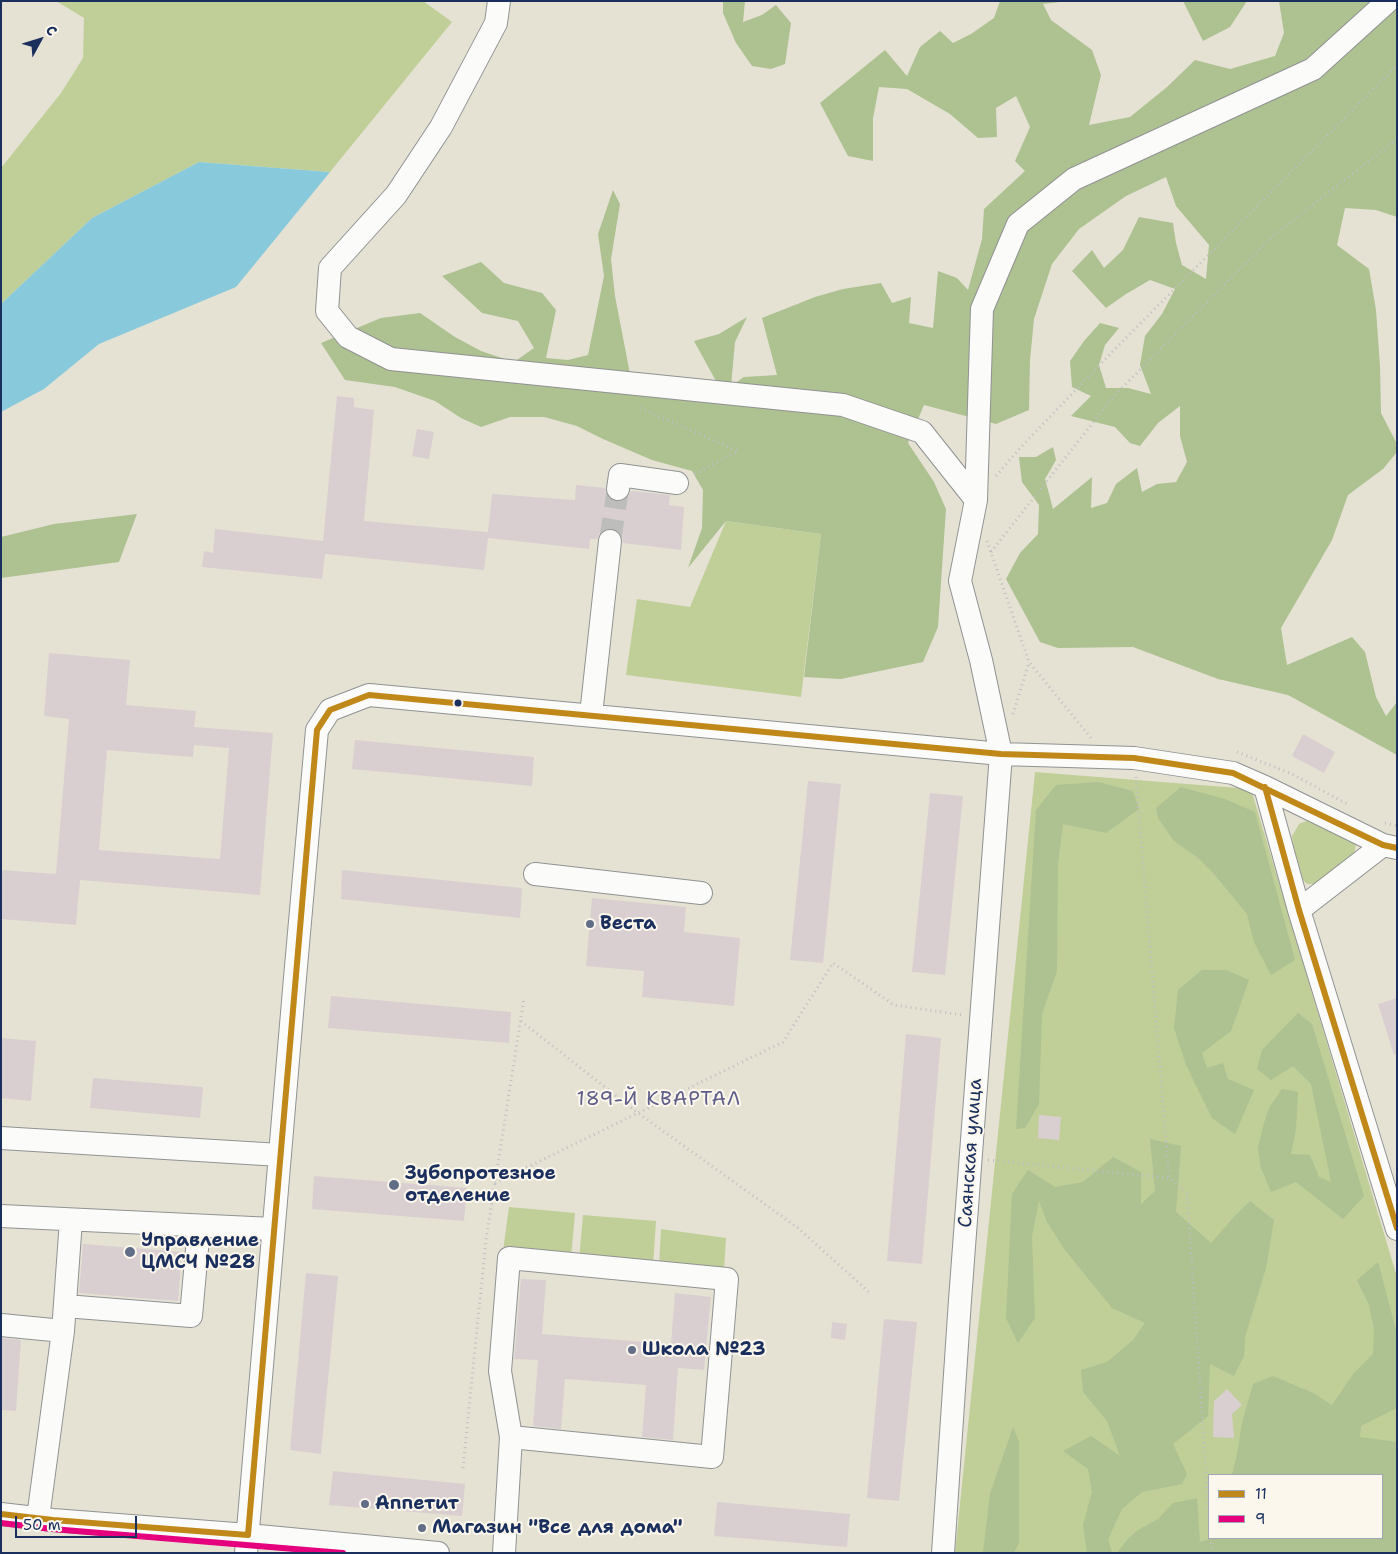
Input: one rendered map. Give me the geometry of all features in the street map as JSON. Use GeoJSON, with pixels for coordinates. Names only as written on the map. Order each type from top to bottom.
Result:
{"type":"FeatureCollection","features":[{"type":"Feature","properties":{"kind":"street"},"geometry":{"type":"LineString","coordinates":[[500,1],[496,23],[441,127],[396,195],[330,268],[327,311],[348,337],[391,359],[844,405],[922,432],[976,500]]}},
{"type":"Feature","properties":{"kind":"street","name":"Саянская улица"},"geometry":{"type":"LineString","coordinates":[[943,1553],[970,1158],[1001,754],[981,660],[960,581],[976,500],[982,309],[1018,224],[1074,180],[1313,69],[1388,1]]}},
{"type":"Feature","properties":{"kind":"street"},"geometry":{"type":"LineString","coordinates":[[618,489],[620,475],[677,483]]}},
{"type":"Feature","properties":{"kind":"street"},"geometry":{"type":"LineString","coordinates":[[592,715],[610,541]]}},
{"type":"Feature","properties":{"kind":"street"},"geometry":{"type":"LineString","coordinates":[[247,1544],[318,730],[330,710],[368,695],[1001,754],[1134,758],[1233,773],[1390,847],[1298,910]]}},
{"type":"Feature","properties":{"kind":"street"},"geometry":{"type":"LineString","coordinates":[[1266,787],[1298,910],[1397,1229]]}},
{"type":"Feature","properties":{"kind":"street"},"geometry":{"type":"LineString","coordinates":[[535,874],[701,893]]}},
{"type":"Feature","properties":{"kind":"street"},"geometry":{"type":"LineString","coordinates":[[1,1138],[280,1155]]}},
{"type":"Feature","properties":{"kind":"street"},"geometry":{"type":"LineString","coordinates":[[1,1216],[199,1227],[273,1229]]}},
{"type":"Feature","properties":{"kind":"street"},"geometry":{"type":"LineString","coordinates":[[38,1518],[63,1331],[71,1220]]}},
{"type":"Feature","properties":{"kind":"street"},"geometry":{"type":"LineString","coordinates":[[65,1306],[191,1316],[199,1227]]}},
{"type":"Feature","properties":{"kind":"street"},"geometry":{"type":"LineString","coordinates":[[504,1553],[511,1437],[500,1371],[509,1258],[727,1278],[712,1457],[511,1437]]}},
{"type":"Feature","properties":{"kind":"street"},"geometry":{"type":"LineString","coordinates":[[1,1325],[63,1331]]}},
{"type":"Feature","properties":{"kind":"street"},"geometry":{"type":"LineString","coordinates":[[1,1514],[247,1544],[438,1553]]}},
{"type":"Feature","properties":{"kind":"path"},"geometry":{"type":"LineString","coordinates":[[995,478],[1021,447],[1114,350],[1397,65]]}},
{"type":"Feature","properties":{"kind":"path"},"geometry":{"type":"LineString","coordinates":[[991,553],[1114,396],[1273,236],[1397,138]]}},
{"type":"Feature","properties":{"kind":"path"},"geometry":{"type":"LineString","coordinates":[[640,408],[738,451],[677,483]]}},
{"type":"Feature","properties":{"kind":"path"},"geometry":{"type":"LineString","coordinates":[[986,535],[1029,662],[1107,757]]}},
{"type":"Feature","properties":{"kind":"path"},"geometry":{"type":"LineString","coordinates":[[1012,717],[1029,662]]}},
{"type":"Feature","properties":{"kind":"path"},"geometry":{"type":"LineString","coordinates":[[1237,752],[1292,774],[1356,809]]}},
{"type":"Feature","properties":{"kind":"path"},"geometry":{"type":"LineString","coordinates":[[1134,758],[1169,1178]]}},
{"type":"Feature","properties":{"kind":"path"},"geometry":{"type":"LineString","coordinates":[[1380,822],[1397,826]]}},
{"type":"Feature","properties":{"kind":"path"},"geometry":{"type":"LineString","coordinates":[[495,1183],[783,1042],[833,963],[894,1005],[964,1015]]}},
{"type":"Feature","properties":{"kind":"path"},"geometry":{"type":"LineString","coordinates":[[463,1468],[486,1240],[524,998]]}},
{"type":"Feature","properties":{"kind":"path"},"geometry":{"type":"LineString","coordinates":[[520,1021],[638,1113],[798,1228],[869,1292]]}},
{"type":"Feature","properties":{"kind":"path"},"geometry":{"type":"LineString","coordinates":[[970,1158],[1169,1178],[1187,1193],[1208,1505]]}},
{"type":"Feature","properties":{"kind":"path"},"geometry":{"type":"LineString","coordinates":[[1210,1539],[1212,1553]]}},
{"type":"Feature","properties":{"kind":"green space"},"geometry":{"type":"Polygon","coordinates":[[[56,1],[423,1],[452,22],[330,172],[199,162],[92,218],[1,304],[1,168],[61,93],[83,58],[84,18],[56,1]]]}},
{"type":"Feature","properties":{"kind":"green space"},"geometry":{"type":"Polygon","coordinates":[[[723,1],[745,1],[743,22],[762,15],[776,5],[791,23],[785,64],[771,69],[752,66],[736,43],[723,13],[723,1]]]}},
{"type":"Feature","properties":{"kind":"green space"},"geometry":{"type":"Polygon","coordinates":[[[1000,1],[1069,1],[1043,4],[1051,20],[1092,50],[1101,75],[1089,125],[1130,117],[1167,87],[1195,60],[1230,69],[1275,56],[1284,33],[1279,1],[1397,1],[1397,217],[1376,210],[1345,208],[1337,245],[1369,269],[1376,310],[1381,413],[1397,444],[1397,452],[1383,469],[1348,495],[1332,540],[1281,628],[1287,665],[1352,637],[1365,652],[1376,697],[1386,716],[1397,702],[1397,755],[1288,695],[1218,679],[1133,647],[1058,648],[1040,642],[1006,579],[1020,553],[1038,534],[1039,505],[1022,482],[1019,457],[1036,457],[1053,447],[1056,460],[1045,479],[1053,509],[1092,477],[1091,508],[1107,503],[1116,484],[1137,468],[1142,492],[1157,484],[1176,482],[1187,462],[1180,436],[1180,406],[1158,423],[1140,446],[1130,443],[1115,427],[1071,416],[1091,396],[1072,387],[1070,361],[1100,323],[1119,328],[1105,345],[1099,365],[1106,388],[1128,388],[1151,394],[1140,365],[1145,336],[1162,314],[1175,289],[1150,280],[1106,308],[1072,271],[1092,250],[1104,268],[1123,250],[1139,217],[1173,223],[1182,265],[1206,279],[1209,245],[1176,206],[1166,177],[1126,196],[1079,229],[1052,264],[1034,319],[1030,360],[1029,410],[996,424],[924,405],[908,443],[934,482],[946,509],[938,627],[923,662],[841,679],[804,677],[821,534],[726,521],[688,568],[702,528],[703,490],[692,471],[652,460],[577,426],[544,417],[510,417],[481,427],[461,418],[435,401],[395,387],[345,380],[321,343],[381,318],[420,313],[455,337],[481,351],[514,362],[534,348],[518,321],[482,313],[442,276],[481,262],[504,283],[542,293],[556,310],[546,358],[568,360],[588,355],[604,276],[598,234],[613,190],[620,204],[611,259],[615,296],[630,374],[716,381],[694,341],[719,334],[747,317],[735,342],[731,386],[744,377],[777,375],[762,318],[815,297],[843,289],[881,283],[892,303],[911,297],[909,323],[933,328],[938,271],[957,278],[968,290],[982,239],[984,209],[1025,171],[1015,161],[1030,127],[1016,96],[996,108],[997,137],[978,138],[950,114],[907,89],[879,87],[873,118],[873,161],[848,156],[820,103],[885,50],[907,76],[920,47],[940,31],[953,43],[971,34],[994,18],[1000,1]]]}},
{"type":"Feature","properties":{"kind":"green space"},"geometry":{"type":"Polygon","coordinates":[[[1183,1],[1247,1],[1230,27],[1203,41],[1183,1]]]}},
{"type":"Feature","properties":{"kind":"green space"},"geometry":{"type":"Polygon","coordinates":[[[137,514],[119,562],[1,578],[1,537],[54,524],[137,514]]]}},
{"type":"Feature","properties":{"kind":"green space"},"geometry":{"type":"Polygon","coordinates":[[[726,521],[821,534],[801,697],[626,675],[637,599],[690,607],[726,521]]]}},
{"type":"Feature","properties":{"kind":"green space"},"geometry":{"type":"Polygon","coordinates":[[[1035,772],[1251,789],[1397,1277],[1397,1553],[955,1553],[1035,772]]]}},
{"type":"Feature","properties":{"kind":"green space"},"geometry":{"type":"Polygon","coordinates":[[[1098,782],[1133,791],[1139,809],[1106,833],[1063,824],[1058,864],[1057,971],[1042,1014],[1039,1104],[1025,1128],[1016,1129],[1036,810],[1056,785],[1098,782]]]}},
{"type":"Feature","properties":{"kind":"green space"},"geometry":{"type":"Polygon","coordinates":[[[1181,787],[1225,799],[1255,812],[1295,960],[1271,975],[1254,942],[1247,914],[1214,874],[1197,857],[1174,841],[1158,818],[1156,808],[1181,787]]]}},
{"type":"Feature","properties":{"kind":"green space"},"geometry":{"type":"Polygon","coordinates":[[[1311,819],[1353,840],[1356,844],[1354,854],[1320,883],[1307,884],[1303,880],[1292,836],[1299,824],[1311,819]]]}},
{"type":"Feature","properties":{"kind":"green space"},"geometry":{"type":"Polygon","coordinates":[[[1202,970],[1226,970],[1249,980],[1231,1031],[1202,1053],[1207,1068],[1223,1063],[1228,1079],[1254,1090],[1235,1134],[1212,1118],[1186,1065],[1174,1028],[1178,990],[1202,970]]]}},
{"type":"Feature","properties":{"kind":"green space"},"geometry":{"type":"Polygon","coordinates":[[[1298,1013],[1312,1024],[1364,1196],[1343,1219],[1296,1182],[1271,1192],[1261,1168],[1258,1148],[1269,1108],[1282,1089],[1298,1092],[1296,1129],[1291,1154],[1310,1155],[1319,1177],[1331,1182],[1311,1084],[1293,1066],[1271,1080],[1257,1069],[1262,1050],[1298,1013]]]}},
{"type":"Feature","properties":{"kind":"green space"},"geometry":{"type":"Polygon","coordinates":[[[1150,1139],[1181,1146],[1176,1212],[1211,1243],[1250,1201],[1274,1220],[1266,1268],[1245,1337],[1244,1356],[1234,1376],[1210,1364],[1208,1416],[1173,1444],[1187,1474],[1182,1484],[1142,1492],[1122,1509],[1108,1539],[1112,1553],[1087,1553],[1083,1525],[1092,1492],[1088,1469],[1063,1451],[1091,1436],[1120,1456],[1107,1421],[1083,1392],[1081,1370],[1107,1362],[1133,1340],[1145,1323],[1112,1308],[1065,1250],[1047,1222],[1039,1201],[1032,1236],[1035,1318],[1018,1343],[1006,1318],[1012,1194],[1028,1170],[1055,1187],[1083,1182],[1113,1157],[1141,1172],[1141,1204],[1155,1191],[1150,1139]]]}},
{"type":"Feature","properties":{"kind":"green space"},"geometry":{"type":"Polygon","coordinates":[[[509,1207],[575,1213],[571,1258],[503,1251],[509,1207]]]}},
{"type":"Feature","properties":{"kind":"green space"},"geometry":{"type":"Polygon","coordinates":[[[583,1215],[656,1221],[653,1266],[579,1260],[583,1215]]]}},
{"type":"Feature","properties":{"kind":"green space"},"geometry":{"type":"Polygon","coordinates":[[[661,1229],[726,1238],[724,1271],[659,1267],[661,1229]]]}},
{"type":"Feature","properties":{"kind":"green space"},"geometry":{"type":"Polygon","coordinates":[[[1378,1262],[1397,1334],[1397,1408],[1361,1426],[1360,1437],[1397,1442],[1397,1553],[1117,1553],[1138,1530],[1158,1519],[1173,1503],[1197,1498],[1200,1542],[1210,1539],[1383,1539],[1383,1474],[1232,1474],[1242,1423],[1253,1384],[1273,1376],[1313,1393],[1332,1405],[1354,1373],[1373,1354],[1374,1329],[1369,1305],[1357,1280],[1378,1262]]]}},
{"type":"Feature","properties":{"kind":"green space"},"geometry":{"type":"Polygon","coordinates":[[[1013,1427],[1019,1442],[1019,1543],[1014,1553],[983,1553],[990,1494],[1013,1427]]]}},
{"type":"Feature","properties":{"kind":"water"},"geometry":{"type":"Polygon","coordinates":[[[199,162],[330,172],[236,287],[99,344],[44,389],[1,412],[1,304],[92,218],[199,162]]]}},
{"type":"Feature","properties":{"kind":"building"},"geometry":{"type":"Polygon","coordinates":[[[337,396],[354,398],[354,407],[374,410],[364,521],[488,532],[492,494],[575,500],[576,485],[605,488],[606,494],[610,499],[617,502],[628,497],[631,491],[670,495],[669,505],[684,507],[681,550],[623,543],[622,536],[618,531],[611,528],[604,529],[597,539],[590,539],[589,549],[488,538],[484,570],[325,554],[322,579],[202,567],[204,551],[213,553],[215,529],[323,541],[337,396]]]}},
{"type":"Feature","properties":{"kind":"building"},"geometry":{"type":"Polygon","coordinates":[[[417,429],[434,432],[429,459],[412,456],[417,429]]]}},
{"type":"Feature","properties":{"kind":"building"},"geometry":{"type":"Polygon","coordinates":[[[49,653],[130,660],[126,705],[196,711],[194,727],[273,733],[260,895],[80,880],[76,925],[1,919],[1,870],[56,874],[69,719],[44,716],[49,653]],[[194,745],[193,757],[107,750],[99,850],[220,859],[229,748],[194,745]]]}},
{"type":"Feature","properties":{"kind":"building"},"geometry":{"type":"Polygon","coordinates":[[[1303,734],[1335,752],[1324,773],[1292,756],[1303,734]]]}},
{"type":"Feature","properties":{"kind":"building"},"geometry":{"type":"Polygon","coordinates":[[[355,740],[534,757],[532,786],[352,769],[355,740]]]}},
{"type":"Feature","properties":{"kind":"building"},"geometry":{"type":"Polygon","coordinates":[[[808,781],[841,784],[823,963],[790,960],[808,781]]]}},
{"type":"Feature","properties":{"kind":"building"},"geometry":{"type":"Polygon","coordinates":[[[930,793],[963,796],[945,975],[912,972],[930,793]]]}},
{"type":"Feature","properties":{"kind":"building"},"geometry":{"type":"Polygon","coordinates":[[[342,870],[522,888],[520,918],[341,899],[342,870]]]}},
{"type":"Feature","properties":{"kind":"building"},"geometry":{"type":"Polygon","coordinates":[[[592,898],[686,907],[684,932],[740,938],[734,1006],[642,997],[644,971],[586,966],[592,898]]]}},
{"type":"Feature","properties":{"kind":"building"},"geometry":{"type":"Polygon","coordinates":[[[331,996],[511,1012],[509,1043],[328,1028],[331,996]]]}},
{"type":"Feature","properties":{"kind":"building"},"geometry":{"type":"Polygon","coordinates":[[[1397,998],[1397,1054],[1394,1055],[1378,1004],[1397,998]]]}},
{"type":"Feature","properties":{"kind":"building"},"geometry":{"type":"Polygon","coordinates":[[[906,1034],[941,1038],[922,1264],[887,1261],[906,1034]]]}},
{"type":"Feature","properties":{"kind":"building"},"geometry":{"type":"Polygon","coordinates":[[[1,1038],[36,1041],[31,1101],[1,1098],[1,1038]]]}},
{"type":"Feature","properties":{"kind":"building"},"geometry":{"type":"Polygon","coordinates":[[[93,1078],[203,1087],[200,1118],[90,1108],[93,1078]]]}},
{"type":"Feature","properties":{"kind":"building"},"geometry":{"type":"Polygon","coordinates":[[[1039,1115],[1061,1117],[1059,1140],[1038,1138],[1039,1115]]]}},
{"type":"Feature","properties":{"kind":"building"},"geometry":{"type":"Polygon","coordinates":[[[314,1176],[467,1188],[464,1221],[312,1209],[314,1176]]]}},
{"type":"Feature","properties":{"kind":"building"},"geometry":{"type":"Polygon","coordinates":[[[83,1244],[182,1252],[178,1301],[79,1293],[83,1244]]]}},
{"type":"Feature","properties":{"kind":"building"},"geometry":{"type":"Polygon","coordinates":[[[306,1273],[338,1276],[321,1454],[290,1450],[306,1273]]]}},
{"type":"Feature","properties":{"kind":"building"},"geometry":{"type":"Polygon","coordinates":[[[521,1279],[546,1280],[542,1334],[671,1344],[675,1293],[711,1297],[704,1370],[678,1368],[673,1440],[642,1437],[646,1385],[565,1379],[561,1429],[533,1426],[538,1360],[514,1359],[521,1279]]]}},
{"type":"Feature","properties":{"kind":"building"},"geometry":{"type":"Polygon","coordinates":[[[884,1319],[917,1322],[899,1501],[867,1498],[884,1319]]]}},
{"type":"Feature","properties":{"kind":"building"},"geometry":{"type":"Polygon","coordinates":[[[832,1322],[847,1324],[845,1340],[831,1338],[832,1322]]]}},
{"type":"Feature","properties":{"kind":"building"},"geometry":{"type":"Polygon","coordinates":[[[1,1338],[21,1340],[16,1411],[1,1410],[1,1338]]]}},
{"type":"Feature","properties":{"kind":"building"},"geometry":{"type":"Polygon","coordinates":[[[1227,1389],[1242,1405],[1232,1414],[1234,1438],[1213,1437],[1214,1401],[1227,1389]]]}},
{"type":"Feature","properties":{"kind":"building"},"geometry":{"type":"Polygon","coordinates":[[[333,1471],[465,1484],[462,1516],[329,1505],[333,1471]]]}},
{"type":"Feature","properties":{"kind":"building"},"geometry":{"type":"Polygon","coordinates":[[[717,1502],[850,1514],[847,1547],[714,1536],[717,1502]]]}},
{"type":"Feature","properties":{"kind":"tunnel"},"geometry":{"type":"LineString","coordinates":[[610,541],[618,489]]}},
{"type":"Feature","properties":{"kind":"transit line","name":"11"},"geometry":{"type":"LineString","coordinates":[[248,1535],[317,730],[330,710],[369,695],[1001,754],[1134,758],[1233,773],[1383,845],[1397,848]]}},
{"type":"Feature","properties":{"kind":"transit line","name":"11"},"geometry":{"type":"LineString","coordinates":[[1265,787],[1299,910],[1397,1228]]}},
{"type":"Feature","properties":{"kind":"transit line","name":"11"},"geometry":{"type":"LineString","coordinates":[[1,1514],[53,1520],[248,1535]]}},
{"type":"Feature","properties":{"kind":"transit line","name":"9"},"geometry":{"type":"LineString","coordinates":[[1,1523],[52,1529],[343,1553]]}},
{"type":"Feature","properties":{"kind":"place","name":"Веста"},"geometry":{"type":"Point","coordinates":[590,924]}},
{"type":"Feature","properties":{"kind":"place","name":"Зубопротезное отделение"},"geometry":{"type":"Point","coordinates":[394,1185]}},
{"type":"Feature","properties":{"kind":"place","name":"Управление ЦМСЧ №28"},"geometry":{"type":"Point","coordinates":[130,1252]}},
{"type":"Feature","properties":{"kind":"place","name":"Школа №23"},"geometry":{"type":"Point","coordinates":[632,1350]}},
{"type":"Feature","properties":{"kind":"place","name":"Аппетит"},"geometry":{"type":"Point","coordinates":[365,1504]}},
{"type":"Feature","properties":{"kind":"place","name":"Магазин \"Все для дома\""},"geometry":{"type":"Point","coordinates":[422,1528]}},
{"type":"Feature","properties":{"kind":"district","name":"189-Й КВАРТАЛ"},"geometry":{"type":"Point","coordinates":[659,1100]}}]}
